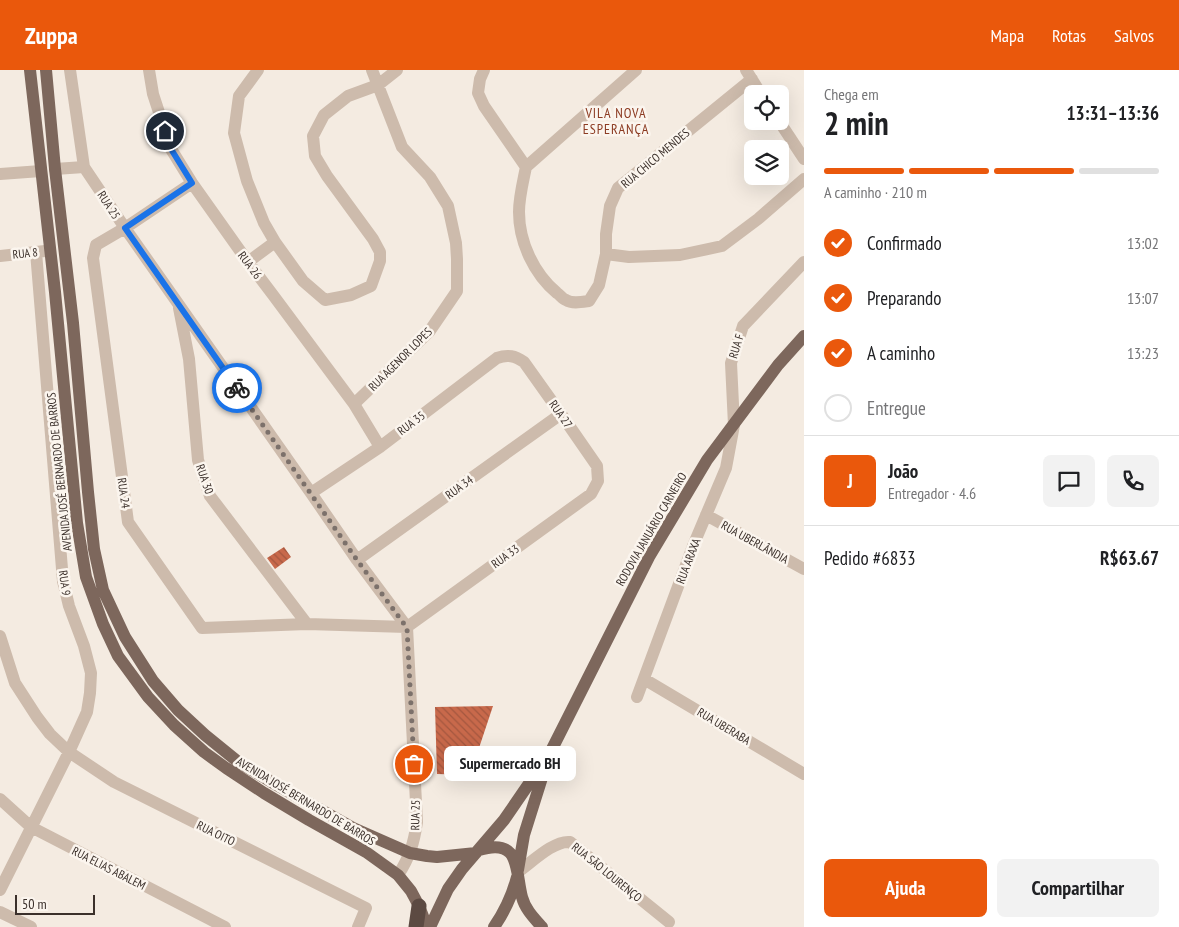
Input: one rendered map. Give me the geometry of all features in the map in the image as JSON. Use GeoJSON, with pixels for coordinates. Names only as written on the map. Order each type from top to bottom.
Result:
{"type":"FeatureCollection","features":[{"type":"Feature","properties":{"kind":"highway"},"geometry":{"type":"LineString","coordinates":[[416,927],[419,906]]}},
{"type":"Feature","properties":{"kind":"main road","name":"AVENIDA JOSÉ BERNARDO DE BARROS"},"geometry":{"type":"LineString","coordinates":[[30,70],[77,523],[86,576],[103,624],[118,656],[148,697],[174,725],[204,752],[264,793],[366,852],[398,874],[411,891],[428,927]]}},
{"type":"Feature","properties":{"kind":"main road","name":"AVENIDA JOSÉ BERNARDO DE BARROS"},"geometry":{"type":"LineString","coordinates":[[46,70],[73,322],[94,549],[104,590],[125,637],[153,681],[178,710],[237,761],[353,828],[410,853],[437,857],[477,851]]}},
{"type":"Feature","properties":{"kind":"main road","name":"RODOVIA JANUÁRIO CARNEIRO"},"geometry":{"type":"LineString","coordinates":[[428,927],[448,889],[462,869],[504,820],[550,753],[649,557],[707,460],[778,365],[804,336]]}},
{"type":"Feature","properties":{"kind":"main road","name":"RODOVIA JANUÁRIO CARNEIRO"},"geometry":{"type":"LineString","coordinates":[[494,927],[505,910],[513,892],[524,835],[550,753]]}},
{"type":"Feature","properties":{"kind":"main road"},"geometry":{"type":"LineString","coordinates":[[477,851],[489,847],[500,847],[510,853],[516,862],[522,899],[530,914],[542,927]]}},
{"type":"Feature","properties":{"kind":"street","name":"RUA 25"},"geometry":{"type":"LineString","coordinates":[[70,70],[84,167],[357,560],[407,628],[417,822],[414,844],[406,864],[398,874]]}},
{"type":"Feature","properties":{"kind":"street","name":"RUA 26"},"geometry":{"type":"LineString","coordinates":[[149,70],[153,94],[171,149],[192,183],[248,262],[354,404],[380,447]]}},
{"type":"Feature","properties":{"kind":"street"},"geometry":{"type":"LineString","coordinates":[[153,94],[160,70]]}},
{"type":"Feature","properties":{"kind":"street"},"geometry":{"type":"LineString","coordinates":[[258,70],[239,96],[234,134],[247,181],[264,223],[275,242],[303,281],[325,300],[351,295],[371,286],[380,261],[380,252],[315,156],[313,136],[324,115],[348,96],[378,85],[397,70]]}},
{"type":"Feature","properties":{"kind":"street","name":"RUA AGENOR LOPES"},"geometry":{"type":"LineString","coordinates":[[354,404],[429,332],[457,291],[456,243],[448,206],[430,177],[402,147],[372,70]]}},
{"type":"Feature","properties":{"kind":"street"},"geometry":{"type":"LineString","coordinates":[[484,70],[480,79],[478,93],[484,106],[526,167],[636,70]]}},
{"type":"Feature","properties":{"kind":"street"},"geometry":{"type":"LineString","coordinates":[[749,74],[756,85]]}},
{"type":"Feature","properties":{"kind":"street","name":"RUA CHICO MENDES"},"geometry":{"type":"LineString","coordinates":[[526,167],[519,212],[522,237],[535,268],[551,288],[567,301],[589,301],[599,285],[606,254],[606,234],[610,206],[618,188],[749,74]]}},
{"type":"Feature","properties":{"kind":"street"},"geometry":{"type":"LineString","coordinates":[[785,130],[804,159]]}},
{"type":"Feature","properties":{"kind":"street"},"geometry":{"type":"LineString","coordinates":[[56,169],[84,167]]}},
{"type":"Feature","properties":{"kind":"street"},"geometry":{"type":"LineString","coordinates":[[0,174],[41,171]]}},
{"type":"Feature","properties":{"kind":"street"},"geometry":{"type":"LineString","coordinates":[[606,254],[629,257],[680,255],[722,246],[758,219],[804,179]]}},
{"type":"Feature","properties":{"kind":"street","name":"RUA 24"},"geometry":{"type":"LineString","coordinates":[[192,183],[96,245],[93,258],[128,522],[202,628],[306,624],[407,628]]}},
{"type":"Feature","properties":{"kind":"street"},"geometry":{"type":"LineString","coordinates":[[248,262],[275,242]]}},
{"type":"Feature","properties":{"kind":"street","name":"RUA 8"},"geometry":{"type":"LineString","coordinates":[[0,256],[50,250]]}},
{"type":"Feature","properties":{"kind":"street","name":"RUA 9"},"geometry":{"type":"LineString","coordinates":[[0,890],[69,752],[87,712],[90,693],[91,673],[84,646],[69,606],[64,581],[36,252]]}},
{"type":"Feature","properties":{"kind":"street","name":"RUA F"},"geometry":{"type":"LineString","coordinates":[[734,425],[731,363],[742,326],[804,262]]}},
{"type":"Feature","properties":{"kind":"street","name":"RUA 30"},"geometry":{"type":"LineString","coordinates":[[178,304],[189,358],[198,460],[210,496],[306,624]]}},
{"type":"Feature","properties":{"kind":"street","name":"RUA 35"},"geometry":{"type":"LineString","coordinates":[[311,493],[380,447],[498,358],[511,355]]}},
{"type":"Feature","properties":{"kind":"street","name":"RUA 27"},"geometry":{"type":"LineString","coordinates":[[511,355],[524,362],[597,466],[598,481]]}},
{"type":"Feature","properties":{"kind":"street","name":"RUA 34"},"geometry":{"type":"LineString","coordinates":[[357,560],[561,414]]}},
{"type":"Feature","properties":{"kind":"street","name":"RUA ARAXA"},"geometry":{"type":"LineString","coordinates":[[637,697],[693,546],[726,468],[734,425]]}},
{"type":"Feature","properties":{"kind":"street","name":"RUA 33"},"geometry":{"type":"LineString","coordinates":[[407,628],[591,494],[598,481]]}},
{"type":"Feature","properties":{"kind":"street","name":"RUA UBERLÂNDIA"},"geometry":{"type":"LineString","coordinates":[[706,515],[804,569]]}},
{"type":"Feature","properties":{"kind":"street","name":"RUA OITO"},"geometry":{"type":"LineString","coordinates":[[0,636],[15,683],[50,734],[69,752],[114,782],[366,908],[358,927]]}},
{"type":"Feature","properties":{"kind":"street","name":"RUA UBERABA"},"geometry":{"type":"LineString","coordinates":[[644,679],[804,774]]}},
{"type":"Feature","properties":{"kind":"street","name":"RUA ELIAS ABALEM"},"geometry":{"type":"LineString","coordinates":[[0,799],[31,827],[225,927]]}},
{"type":"Feature","properties":{"kind":"street","name":"RUA SÃO LOURENÇO"},"geometry":{"type":"LineString","coordinates":[[518,871],[558,843],[570,842],[669,922]]}},
{"type":"Feature","properties":{"kind":"street"},"geometry":{"type":"LineString","coordinates":[[0,912],[31,927]]}},
{"type":"Feature","properties":{"kind":"building"},"geometry":{"type":"Polygon","coordinates":[[[284,547],[291,557],[275,569],[267,558],[284,547]]]}},
{"type":"Feature","properties":{"kind":"building"},"geometry":{"type":"Polygon","coordinates":[[[493,706],[470,775],[437,774],[435,707],[493,706]]]}},
{"type":"Feature","properties":{"kind":"way so far"},"geometry":{"type":"LineString","coordinates":[[237,388],[407,628],[414,764]]}},
{"type":"Feature","properties":{"kind":"place","name":"Supermercado BH"},"geometry":{"type":"Point","coordinates":[414,764]}},
{"type":"Feature","properties":{"kind":"district","name":"VILA NOVA ESPERANÇA"},"geometry":{"type":"Point","coordinates":[616,122]}},
{"type":"Feature","properties":{"kind":"route"},"geometry":{"type":"LineString","coordinates":[[165,131],[171,149],[192,183],[125,228],[237,388]]}}]}
